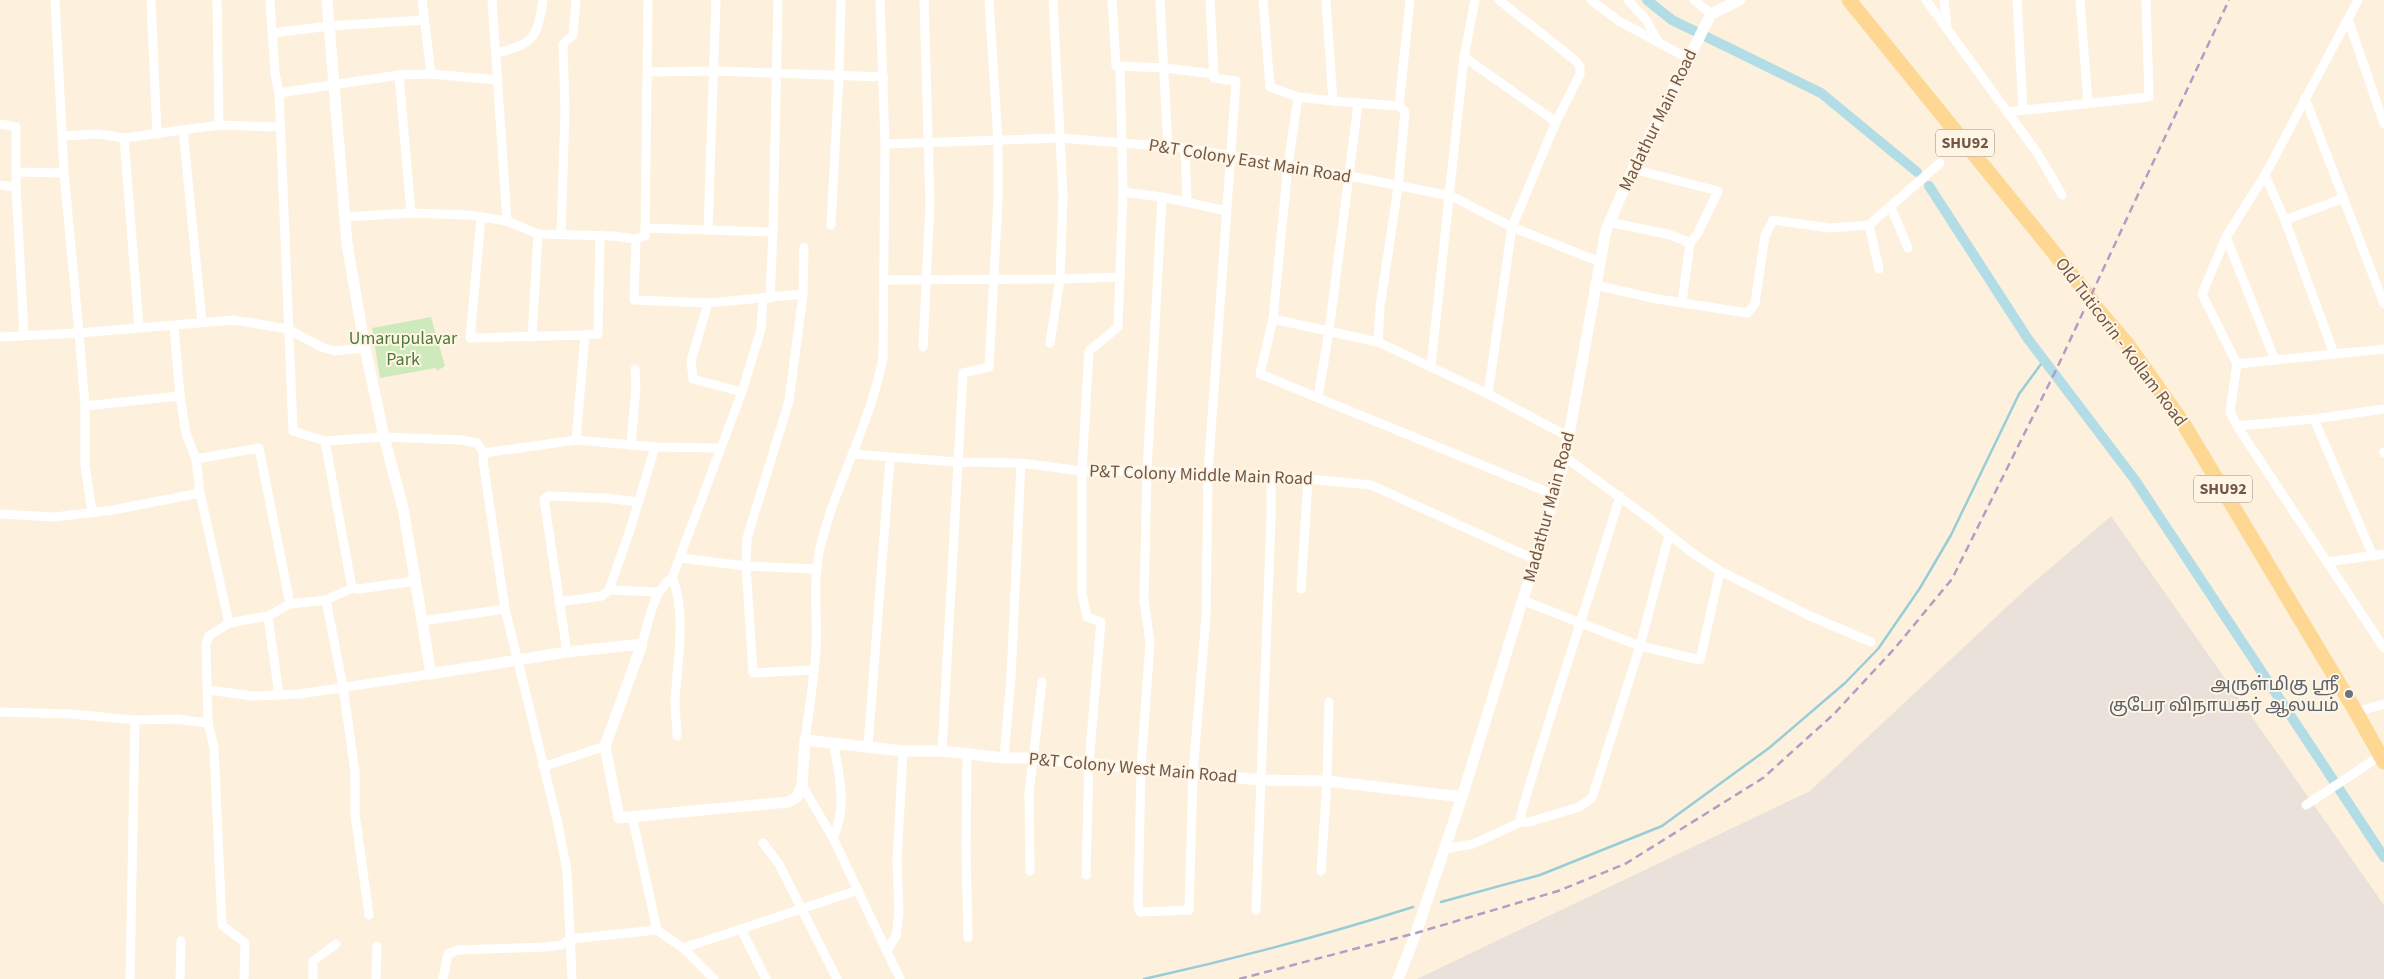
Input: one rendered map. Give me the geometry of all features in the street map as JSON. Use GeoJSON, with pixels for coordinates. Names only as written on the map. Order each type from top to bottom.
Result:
{"type":"FeatureCollection","features":[{"type":"Feature","properties":{"kind":"main road","name":"Old Tuticorin - Kollam Road"},"geometry":{"type":"LineString","coordinates":[[1849,0],[2128,345],[2183,423],[2356,712],[2382,759]]}},
{"type":"Feature","properties":{"kind":"street"},"geometry":{"type":"LineString","coordinates":[[55,0],[64,173],[85,406],[85,465],[92,512]]}},
{"type":"Feature","properties":{"kind":"street"},"geometry":{"type":"LineString","coordinates":[[151,0],[157,134]]}},
{"type":"Feature","properties":{"kind":"street"},"geometry":{"type":"LineString","coordinates":[[217,0],[219,125]]}},
{"type":"Feature","properties":{"kind":"street"},"geometry":{"type":"LineString","coordinates":[[270,0],[275,73],[279,93],[293,431],[325,441],[384,437],[461,440],[477,443],[484,453],[483,461],[505,609],[558,824],[567,871],[572,979]]}},
{"type":"Feature","properties":{"kind":"street"},"geometry":{"type":"LineString","coordinates":[[327,0],[344,217],[365,348],[384,437],[403,508],[431,674]]}},
{"type":"Feature","properties":{"kind":"street"},"geometry":{"type":"LineString","coordinates":[[422,0],[431,74]]}},
{"type":"Feature","properties":{"kind":"street"},"geometry":{"type":"LineString","coordinates":[[492,0],[507,221]]}},
{"type":"Feature","properties":{"kind":"street"},"geometry":{"type":"LineString","coordinates":[[497,53],[526,44],[533,36],[543,0]]}},
{"type":"Feature","properties":{"kind":"street"},"geometry":{"type":"LineString","coordinates":[[561,234],[565,112],[563,44],[573,36],[576,0]]}},
{"type":"Feature","properties":{"kind":"street"},"geometry":{"type":"LineString","coordinates":[[344,217],[411,212],[468,215],[507,221],[538,234],[600,235],[636,239],[645,236],[648,0]]}},
{"type":"Feature","properties":{"kind":"street"},"geometry":{"type":"LineString","coordinates":[[708,230],[716,0]]}},
{"type":"Feature","properties":{"kind":"street"},"geometry":{"type":"LineString","coordinates":[[778,0],[773,232],[761,329],[742,392],[685,540],[680,558],[672,578],[658,592],[642,644],[605,746],[619,818],[788,802],[797,797],[802,785],[805,740],[816,649],[817,569],[828,517],[853,454],[880,375],[883,357],[885,144],[880,0]]}},
{"type":"Feature","properties":{"kind":"street"},"geometry":{"type":"LineString","coordinates":[[831,225],[841,0]]}},
{"type":"Feature","properties":{"kind":"street"},"geometry":{"type":"LineString","coordinates":[[923,347],[930,203],[924,0]]}},
{"type":"Feature","properties":{"kind":"street"},"geometry":{"type":"LineString","coordinates":[[942,751],[963,373],[989,367],[998,200],[998,141],[989,0]]}},
{"type":"Feature","properties":{"kind":"street"},"geometry":{"type":"LineString","coordinates":[[1050,343],[1060,278],[1063,196],[1053,0]]}},
{"type":"Feature","properties":{"kind":"street"},"geometry":{"type":"LineString","coordinates":[[1112,0],[1116,66],[1165,68],[1214,74]]}},
{"type":"Feature","properties":{"kind":"street"},"geometry":{"type":"LineString","coordinates":[[1160,0],[1168,147]]}},
{"type":"Feature","properties":{"kind":"street"},"geometry":{"type":"LineString","coordinates":[[1162,197],[1147,471],[1144,600],[1150,642],[1141,768],[1138,907],[1140,912],[1189,910],[1193,772],[1206,617],[1208,474],[1236,81],[1214,78],[1210,0]]}},
{"type":"Feature","properties":{"kind":"street"},"geometry":{"type":"LineString","coordinates":[[1263,0],[1270,87],[1298,97],[1358,104],[1399,106],[1405,112],[1398,186],[1380,307],[1378,342]]}},
{"type":"Feature","properties":{"kind":"street"},"geometry":{"type":"LineString","coordinates":[[1326,0],[1332,101]]}},
{"type":"Feature","properties":{"kind":"street"},"geometry":{"type":"LineString","coordinates":[[1399,106],[1410,0]]}},
{"type":"Feature","properties":{"kind":"street"},"geometry":{"type":"LineString","coordinates":[[1430,366],[1451,196],[1464,57],[1475,0]]}},
{"type":"Feature","properties":{"kind":"street"},"geometry":{"type":"LineString","coordinates":[[1488,394],[1512,227],[1556,122],[1580,74],[1580,67],[1576,61],[1499,0]]}},
{"type":"Feature","properties":{"kind":"street"},"geometry":{"type":"LineString","coordinates":[[1590,0],[1619,21],[1690,57]]}},
{"type":"Feature","properties":{"kind":"street"},"geometry":{"type":"LineString","coordinates":[[1628,0],[1647,21],[1658,42]]}},
{"type":"Feature","properties":{"kind":"street"},"geometry":{"type":"LineString","coordinates":[[1694,0],[1709,19],[1740,0]]}},
{"type":"Feature","properties":{"kind":"street"},"geometry":{"type":"LineString","coordinates":[[1926,0],[2038,154],[2062,195]]}},
{"type":"Feature","properties":{"kind":"street"},"geometry":{"type":"LineString","coordinates":[[1944,0],[1947,28]]}},
{"type":"Feature","properties":{"kind":"street"},"geometry":{"type":"LineString","coordinates":[[2017,0],[2023,110]]}},
{"type":"Feature","properties":{"kind":"street"},"geometry":{"type":"LineString","coordinates":[[2080,0],[2088,103]]}},
{"type":"Feature","properties":{"kind":"street"},"geometry":{"type":"LineString","coordinates":[[2007,112],[2149,97],[2146,0]]}},
{"type":"Feature","properties":{"kind":"street"},"geometry":{"type":"LineString","coordinates":[[2358,0],[2266,174],[2226,237],[2202,294],[2237,364],[2230,412],[2237,426],[2384,648]]}},
{"type":"Feature","properties":{"kind":"street","name":"Madathur Main Road"},"geometry":{"type":"LineString","coordinates":[[1398,979],[1416,933],[1462,797],[1524,601],[1534,559],[1555,495],[1569,437],[1595,285],[1609,222],[1632,169],[1709,19]]}},
{"type":"Feature","properties":{"kind":"street"},"geometry":{"type":"LineString","coordinates":[[2348,19],[2384,124]]}},
{"type":"Feature","properties":{"kind":"street"},"geometry":{"type":"LineString","coordinates":[[272,34],[329,26],[424,20]]}},
{"type":"Feature","properties":{"kind":"street"},"geometry":{"type":"LineString","coordinates":[[1464,57],[1556,122]]}},
{"type":"Feature","properties":{"kind":"street"},"geometry":{"type":"LineString","coordinates":[[1086,875],[1090,763],[1101,622],[1087,617],[1082,594],[1082,471],[1089,351],[1118,327],[1124,192],[1120,66]]}},
{"type":"Feature","properties":{"kind":"street"},"geometry":{"type":"LineString","coordinates":[[648,72],[715,71],[884,77]]}},
{"type":"Feature","properties":{"kind":"street"},"geometry":{"type":"LineString","coordinates":[[279,93],[398,74],[431,74],[498,80]]}},
{"type":"Feature","properties":{"kind":"street"},"geometry":{"type":"LineString","coordinates":[[398,74],[411,212]]}},
{"type":"Feature","properties":{"kind":"street"},"geometry":{"type":"LineString","coordinates":[[1298,97],[1288,165],[1273,319],[1260,374],[1318,397],[1380,425],[1555,495]]}},
{"type":"Feature","properties":{"kind":"street"},"geometry":{"type":"LineString","coordinates":[[2306,98],[2384,304]]}},
{"type":"Feature","properties":{"kind":"street"},"geometry":{"type":"LineString","coordinates":[[1318,397],[1329,332],[1358,104]]}},
{"type":"Feature","properties":{"kind":"street"},"geometry":{"type":"LineString","coordinates":[[0,124],[16,127],[16,187],[24,335]]}},
{"type":"Feature","properties":{"kind":"street"},"geometry":{"type":"LineString","coordinates":[[63,136],[98,134],[124,138],[219,125],[280,127]]}},
{"type":"Feature","properties":{"kind":"street"},"geometry":{"type":"LineString","coordinates":[[183,130],[202,322]]}},
{"type":"Feature","properties":{"kind":"street"},"geometry":{"type":"LineString","coordinates":[[124,138],[139,327]]}},
{"type":"Feature","properties":{"kind":"street","name":"P&T Colony East Main Road"},"geometry":{"type":"LineString","coordinates":[[885,144],[1060,138],[1185,148],[1350,176],[1451,196],[1512,227],[1600,262]]}},
{"type":"Feature","properties":{"kind":"street"},"geometry":{"type":"LineString","coordinates":[[1185,148],[1187,202]]}},
{"type":"Feature","properties":{"kind":"street"},"geometry":{"type":"LineString","coordinates":[[1595,285],[1657,299],[1748,312],[1755,303],[1765,236],[1773,220],[1830,228],[1869,224],[1891,208],[1940,164]]}},
{"type":"Feature","properties":{"kind":"street"},"geometry":{"type":"LineString","coordinates":[[1632,169],[1718,191],[1698,233],[1690,243],[1682,302]]}},
{"type":"Feature","properties":{"kind":"street"},"geometry":{"type":"LineString","coordinates":[[16,172],[64,173]]}},
{"type":"Feature","properties":{"kind":"street"},"geometry":{"type":"LineString","coordinates":[[2266,174],[2285,220],[2334,354]]}},
{"type":"Feature","properties":{"kind":"street"},"geometry":{"type":"LineString","coordinates":[[0,185],[16,187]]}},
{"type":"Feature","properties":{"kind":"street"},"geometry":{"type":"LineString","coordinates":[[1124,192],[1162,197],[1227,211]]}},
{"type":"Feature","properties":{"kind":"street"},"geometry":{"type":"LineString","coordinates":[[2285,220],[2344,198]]}},
{"type":"Feature","properties":{"kind":"street"},"geometry":{"type":"LineString","coordinates":[[1891,208],[1908,248]]}},
{"type":"Feature","properties":{"kind":"street"},"geometry":{"type":"LineString","coordinates":[[481,218],[470,338],[598,334],[600,235]]}},
{"type":"Feature","properties":{"kind":"street"},"geometry":{"type":"LineString","coordinates":[[1609,222],[1670,235],[1690,243]]}},
{"type":"Feature","properties":{"kind":"street"},"geometry":{"type":"LineString","coordinates":[[1869,224],[1879,269]]}},
{"type":"Feature","properties":{"kind":"street"},"geometry":{"type":"LineString","coordinates":[[645,228],[773,232]]}},
{"type":"Feature","properties":{"kind":"street"},"geometry":{"type":"LineString","coordinates":[[532,337],[538,234]]}},
{"type":"Feature","properties":{"kind":"street"},"geometry":{"type":"LineString","coordinates":[[2226,237],[2275,360]]}},
{"type":"Feature","properties":{"kind":"street"},"geometry":{"type":"LineString","coordinates":[[636,239],[634,300],[708,303],[803,294]]}},
{"type":"Feature","properties":{"kind":"street"},"geometry":{"type":"LineString","coordinates":[[804,247],[803,294],[789,401],[747,538],[746,566],[753,673],[814,670]]}},
{"type":"Feature","properties":{"kind":"street"},"geometry":{"type":"LineString","coordinates":[[885,280],[1121,277]]}},
{"type":"Feature","properties":{"kind":"street"},"geometry":{"type":"LineString","coordinates":[[708,303],[691,361],[693,379],[742,392]]}},
{"type":"Feature","properties":{"kind":"street"},"geometry":{"type":"LineString","coordinates":[[1273,319],[1378,342],[1488,394],[1569,437]]}},
{"type":"Feature","properties":{"kind":"street"},"geometry":{"type":"LineString","coordinates":[[0,337],[79,333],[139,327],[174,327],[202,322],[234,320],[288,329],[321,347],[335,351],[365,348]]}},
{"type":"Feature","properties":{"kind":"street"},"geometry":{"type":"LineString","coordinates":[[174,327],[180,396],[186,434],[196,459],[200,493],[229,623]]}},
{"type":"Feature","properties":{"kind":"street"},"geometry":{"type":"LineString","coordinates":[[576,440],[586,335]]}},
{"type":"Feature","properties":{"kind":"street"},"geometry":{"type":"LineString","coordinates":[[2237,364],[2384,349]]}},
{"type":"Feature","properties":{"kind":"street"},"geometry":{"type":"LineString","coordinates":[[631,445],[636,386],[635,369]]}},
{"type":"Feature","properties":{"kind":"street"},"geometry":{"type":"LineString","coordinates":[[85,406],[180,396]]}},
{"type":"Feature","properties":{"kind":"street"},"geometry":{"type":"LineString","coordinates":[[2237,426],[2314,419],[2384,409]]}},
{"type":"Feature","properties":{"kind":"street"},"geometry":{"type":"LineString","coordinates":[[2314,419],[2373,556]]}},
{"type":"Feature","properties":{"kind":"street"},"geometry":{"type":"LineString","coordinates":[[484,453],[576,440],[655,447],[721,448]]}},
{"type":"Feature","properties":{"kind":"street"},"geometry":{"type":"LineString","coordinates":[[325,441],[352,588]]}},
{"type":"Feature","properties":{"kind":"street"},"geometry":{"type":"LineString","coordinates":[[559,602],[602,596],[609,590],[655,447]]}},
{"type":"Feature","properties":{"kind":"street"},"geometry":{"type":"LineString","coordinates":[[196,459],[259,448],[290,604]]}},
{"type":"Feature","properties":{"kind":"street","name":"P&T Colony Middle Main Road"},"geometry":{"type":"LineString","coordinates":[[853,454],[957,462],[1020,463],[1082,471],[1147,471],[1271,477],[1371,485],[1534,559]]}},
{"type":"Feature","properties":{"kind":"street"},"geometry":{"type":"LineString","coordinates":[[1565,457],[1620,496],[1691,552],[1720,571],[1810,616],[1871,642]]}},
{"type":"Feature","properties":{"kind":"street"},"geometry":{"type":"LineString","coordinates":[[868,746],[890,458]]}},
{"type":"Feature","properties":{"kind":"street"},"geometry":{"type":"LineString","coordinates":[[1004,758],[1011,677],[1020,463]]}},
{"type":"Feature","properties":{"kind":"street"},"geometry":{"type":"LineString","coordinates":[[1256,910],[1271,477]]}},
{"type":"Feature","properties":{"kind":"street"},"geometry":{"type":"LineString","coordinates":[[1301,588],[1308,479]]}},
{"type":"Feature","properties":{"kind":"street"},"geometry":{"type":"LineString","coordinates":[[0,514],[54,517],[200,493]]}},
{"type":"Feature","properties":{"kind":"street"},"geometry":{"type":"LineString","coordinates":[[566,652],[544,499],[548,496],[605,498],[638,502]]}},
{"type":"Feature","properties":{"kind":"street"},"geometry":{"type":"LineString","coordinates":[[1521,822],[1521,814],[1544,734],[1553,713],[1582,623],[1620,496]]}},
{"type":"Feature","properties":{"kind":"street"},"geometry":{"type":"LineString","coordinates":[[1444,849],[1473,844],[1521,822],[1530,822],[1579,807],[1592,798],[1640,646],[1669,535]]}},
{"type":"Feature","properties":{"kind":"street"},"geometry":{"type":"LineString","coordinates":[[2327,562],[2384,554]]}},
{"type":"Feature","properties":{"kind":"street"},"geometry":{"type":"LineString","coordinates":[[680,558],[746,566],[817,569]]}},
{"type":"Feature","properties":{"kind":"street"},"geometry":{"type":"LineString","coordinates":[[1524,601],[1640,646],[1700,660],[1720,571]]}},
{"type":"Feature","properties":{"kind":"street"},"geometry":{"type":"LineString","coordinates":[[672,578],[678,589],[680,609],[678,691],[675,700],[677,736]]}},
{"type":"Feature","properties":{"kind":"street"},"geometry":{"type":"LineString","coordinates":[[244,979],[245,943],[222,925],[214,748],[208,723],[206,644],[209,636],[229,623],[268,616],[290,604],[326,600],[352,588],[359,589],[415,582]]}},
{"type":"Feature","properties":{"kind":"street"},"geometry":{"type":"LineString","coordinates":[[609,590],[658,592]]}},
{"type":"Feature","properties":{"kind":"street"},"geometry":{"type":"LineString","coordinates":[[326,600],[343,687],[355,772],[355,814],[368,915]]}},
{"type":"Feature","properties":{"kind":"street"},"geometry":{"type":"LineString","coordinates":[[422,621],[505,609]]}},
{"type":"Feature","properties":{"kind":"street"},"geometry":{"type":"LineString","coordinates":[[268,616],[279,695]]}},
{"type":"Feature","properties":{"kind":"street"},"geometry":{"type":"LineString","coordinates":[[208,690],[253,696],[279,695],[431,674],[566,652],[642,644]]}},
{"type":"Feature","properties":{"kind":"street"},"geometry":{"type":"LineString","coordinates":[[1030,871],[1029,793],[1042,682]]}},
{"type":"Feature","properties":{"kind":"street"},"geometry":{"type":"LineString","coordinates":[[1321,870],[1328,781],[1329,702]]}},
{"type":"Feature","properties":{"kind":"street"},"geometry":{"type":"LineString","coordinates":[[2356,712],[2384,704]]}},
{"type":"Feature","properties":{"kind":"street"},"geometry":{"type":"LineString","coordinates":[[0,712],[71,714],[135,720],[176,719],[208,723]]}},
{"type":"Feature","properties":{"kind":"street"},"geometry":{"type":"LineString","coordinates":[[130,979],[135,720]]}},
{"type":"Feature","properties":{"kind":"street","name":"P&T Colony West Main Road"},"geometry":{"type":"LineString","coordinates":[[805,740],[903,751],[942,751],[1004,758],[1033,758],[1261,780],[1328,781],[1462,797]]}},
{"type":"Feature","properties":{"kind":"street"},"geometry":{"type":"LineString","coordinates":[[833,838],[843,807],[834,744]]}},
{"type":"Feature","properties":{"kind":"street"},"geometry":{"type":"LineString","coordinates":[[543,766],[605,746]]}},
{"type":"Feature","properties":{"kind":"street"},"geometry":{"type":"LineString","coordinates":[[887,950],[896,936],[899,912],[897,862],[903,751]]}},
{"type":"Feature","properties":{"kind":"street"},"geometry":{"type":"LineString","coordinates":[[966,754],[968,938]]}},
{"type":"Feature","properties":{"kind":"street"},"geometry":{"type":"LineString","coordinates":[[2306,805],[2356,772],[2382,759]]}},
{"type":"Feature","properties":{"kind":"street"},"geometry":{"type":"LineString","coordinates":[[802,785],[833,838],[900,979]]}},
{"type":"Feature","properties":{"kind":"street"},"geometry":{"type":"LineString","coordinates":[[632,816],[657,930]]}},
{"type":"Feature","properties":{"kind":"street"},"geometry":{"type":"LineString","coordinates":[[763,842],[778,864],[837,979]]}},
{"type":"Feature","properties":{"kind":"street"},"geometry":{"type":"LineString","coordinates":[[683,948],[858,890]]}},
{"type":"Feature","properties":{"kind":"street"},"geometry":{"type":"LineString","coordinates":[[741,929],[766,979]]}},
{"type":"Feature","properties":{"kind":"street"},"geometry":{"type":"LineString","coordinates":[[443,979],[448,954],[458,950],[546,947],[561,945],[570,939],[657,930],[683,948],[714,979]]}},
{"type":"Feature","properties":{"kind":"street"},"geometry":{"type":"LineString","coordinates":[[180,941],[180,979]]}},
{"type":"Feature","properties":{"kind":"street"},"geometry":{"type":"LineString","coordinates":[[313,979],[313,962],[336,944]]}},
{"type":"Feature","properties":{"kind":"street"},"geometry":{"type":"LineString","coordinates":[[376,979],[377,946]]}},
{"type":"Feature","properties":{"kind":"shaded area"},"geometry":{"type":"Polygon","coordinates":[[[2111,516],[2384,905],[2384,979],[1417,979],[1810,791],[2027,588],[2111,516]]]}},
{"type":"Feature","properties":{"kind":"green space","name":"Umarupulavar Park"},"geometry":{"type":"Polygon","coordinates":[[[431,317],[445,366],[437,371],[436,368],[380,378],[372,328],[431,317]]]}},
{"type":"Feature","properties":{"kind":"waterway"},"geometry":{"type":"LineString","coordinates":[[1647,0],[1672,20],[1821,93],[1917,172]]}},
{"type":"Feature","properties":{"kind":"waterway"},"geometry":{"type":"LineString","coordinates":[[1929,186],[2028,339],[2135,480],[2384,857]]}},
{"type":"Feature","properties":{"kind":"waterway"},"geometry":{"type":"LineString","coordinates":[[1441,902],[1540,875],[1662,826],[1769,748],[1845,683],[1878,649],[1920,588],[1951,535],[2019,394],[2044,360]]}},
{"type":"Feature","properties":{"kind":"waterway"},"geometry":{"type":"LineString","coordinates":[[1144,979],[1280,946],[1413,907]]}},
{"type":"Feature","properties":{"kind":"railway"},"geometry":{"type":"LineString","coordinates":[[1239,979],[1416,933],[1558,891],[1625,864],[1763,778],[1834,714],[1895,648],[1952,579],[2057,368],[2229,0]]}},
{"type":"Feature","properties":{"kind":"place","name":"அருள்மிகு ஶ்ரீ குபேர விநாயகர் ஆலயம்"},"geometry":{"type":"Point","coordinates":[2349,694]}}]}
